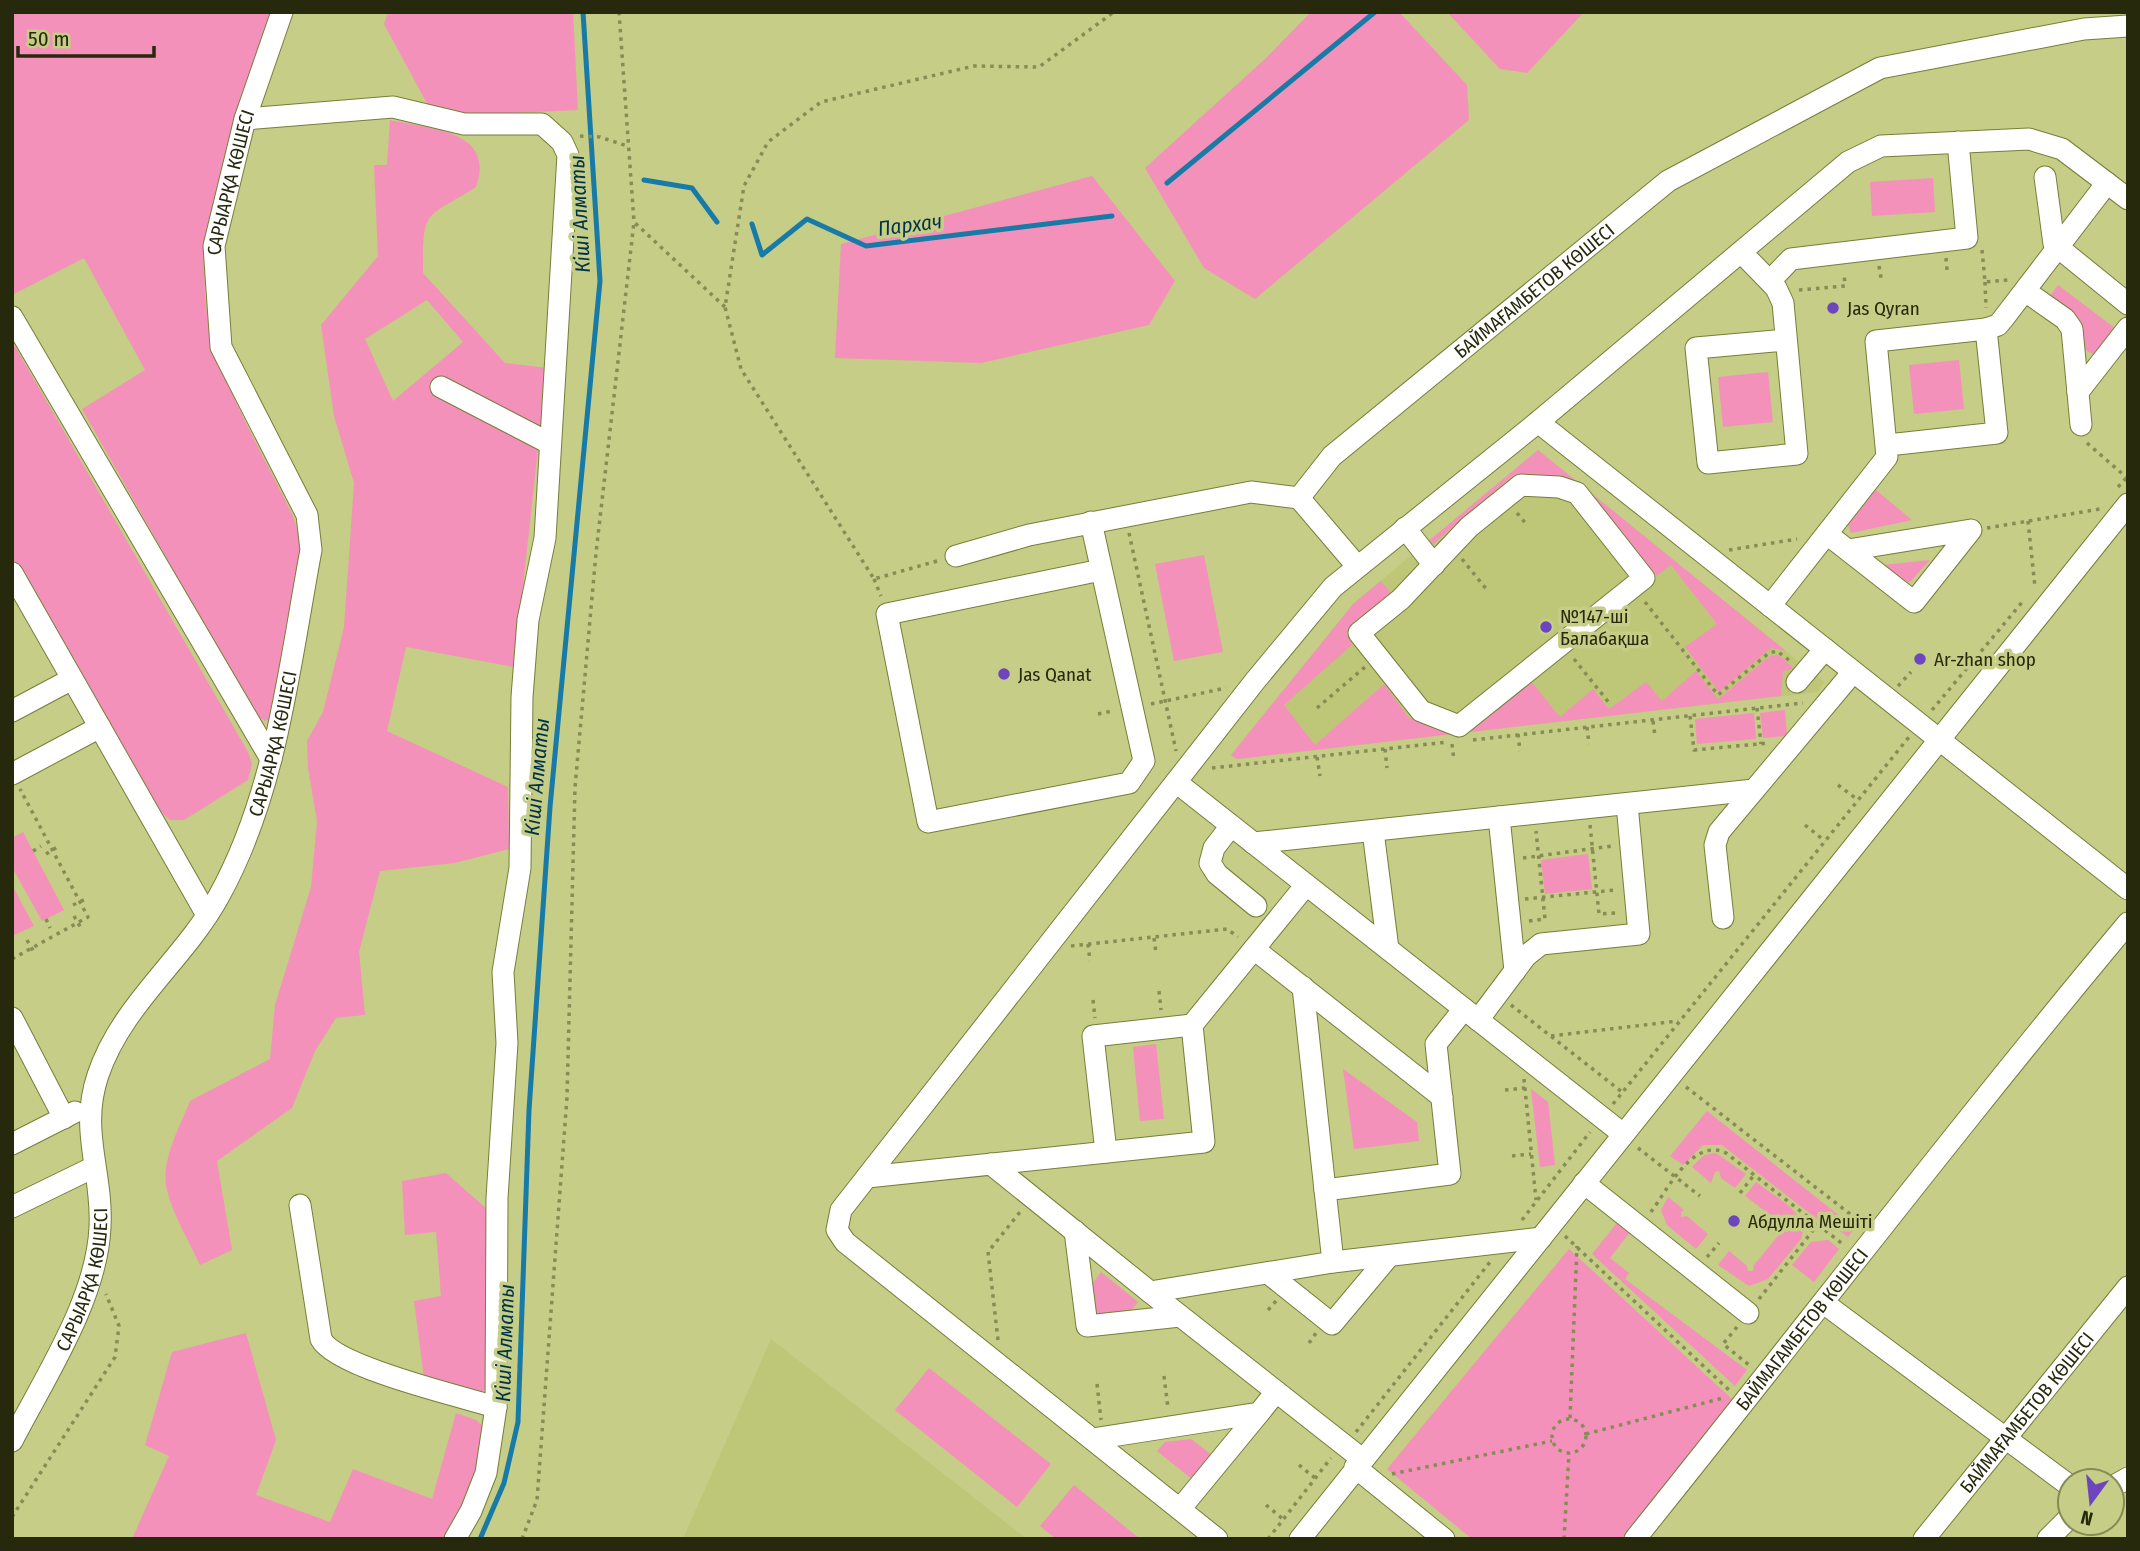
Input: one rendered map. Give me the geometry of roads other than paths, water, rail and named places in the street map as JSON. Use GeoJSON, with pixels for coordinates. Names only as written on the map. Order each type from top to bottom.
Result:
{"type":"FeatureCollection","features":[{"type":"Feature","properties":{"kind":"street","name":"САРЫАРҚА КӨШЕСІ"},"geometry":{"type":"LineString","coordinates":[[12,1441],[73,1320],[93,1269],[100,1226],[90,1105],[103,1060],[119,1030],[206,915],[228,879],[248,833],[271,759],[311,550],[307,515],[227,362],[218,331],[215,233],[245,119],[282,12]]}},
{"type":"Feature","properties":{"kind":"street","name":"БАЙМАҒАМБЕТОВ КӨШЕСІ"},"geometry":{"type":"LineString","coordinates":[[1299,498],[1332,456],[1668,181],[1880,68],[2084,29],[2128,26]]}},
{"type":"Feature","properties":{"kind":"street"},"geometry":{"type":"LineString","coordinates":[[245,119],[393,107],[464,124],[542,124],[557,136],[565,147],[569,162],[560,336],[549,443],[545,538],[528,620],[522,697],[520,867],[503,972],[507,1043],[497,1198],[496,1407],[486,1473],[471,1511],[455,1539]]}},
{"type":"Feature","properties":{"kind":"street"},"geometry":{"type":"LineString","coordinates":[[1217,1539],[1098,1438],[840,1237],[837,1230],[838,1216],[1255,681],[1321,601],[1357,566],[1538,422],[1847,162],[1881,146],[2041,141],[2073,156],[2128,199]]}},
{"type":"Feature","properties":{"kind":"street"},"geometry":{"type":"LineString","coordinates":[[1774,287],[1791,259],[1966,238],[1958,142]]}},
{"type":"Feature","properties":{"kind":"street"},"geometry":{"type":"LineString","coordinates":[[2045,177],[2051,237],[2057,248],[2128,304]]}},
{"type":"Feature","properties":{"kind":"street"},"geometry":{"type":"LineString","coordinates":[[1770,606],[1885,462],[1888,445],[1876,341],[1986,329],[1998,325],[2107,183]]}},
{"type":"Feature","properties":{"kind":"street"},"geometry":{"type":"LineString","coordinates":[[1741,252],[1774,287],[1783,303],[1797,454],[1708,463],[1696,348],[1786,340]]}},
{"type":"Feature","properties":{"kind":"street"},"geometry":{"type":"LineString","coordinates":[[2025,291],[2065,319],[2072,329],[2081,425]]}},
{"type":"Feature","properties":{"kind":"street"},"geometry":{"type":"LineString","coordinates":[[12,317],[271,759]]}},
{"type":"Feature","properties":{"kind":"street"},"geometry":{"type":"LineString","coordinates":[[2078,392],[2128,328]]}},
{"type":"Feature","properties":{"kind":"street"},"geometry":{"type":"LineString","coordinates":[[1888,445],[1997,433],[1986,329]]}},
{"type":"Feature","properties":{"kind":"street"},"geometry":{"type":"LineString","coordinates":[[441,387],[549,443]]}},
{"type":"Feature","properties":{"kind":"street"},"geometry":{"type":"LineString","coordinates":[[1538,422],[2128,889]]}},
{"type":"Feature","properties":{"kind":"street"},"geometry":{"type":"LineString","coordinates":[[1521,485],[1559,487],[1581,498],[1644,578],[1459,726],[1421,712],[1359,633],[1401,599],[1434,565],[1469,527],[1521,485]]}},
{"type":"Feature","properties":{"kind":"street"},"geometry":{"type":"LineString","coordinates":[[956,556],[1125,514],[1201,504],[1251,492],[1299,498],[1357,566]]}},
{"type":"Feature","properties":{"kind":"street"},"geometry":{"type":"LineString","coordinates":[[1300,1539],[1584,1183],[1630,1140],[1938,738],[2128,504]]}},
{"type":"Feature","properties":{"kind":"street"},"geometry":{"type":"LineString","coordinates":[[1091,522],[1144,761],[1129,783],[928,822],[887,614],[1101,570]]}},
{"type":"Feature","properties":{"kind":"street"},"geometry":{"type":"LineString","coordinates":[[1405,527],[1434,565]]}},
{"type":"Feature","properties":{"kind":"street"},"geometry":{"type":"LineString","coordinates":[[1827,534],[1914,602],[1971,530],[1848,550]]}},
{"type":"Feature","properties":{"kind":"street"},"geometry":{"type":"LineString","coordinates":[[12,573],[206,915]]}},
{"type":"Feature","properties":{"kind":"street"},"geometry":{"type":"LineString","coordinates":[[1801,678],[1825,649]]}},
{"type":"Feature","properties":{"kind":"street"},"geometry":{"type":"LineString","coordinates":[[1723,918],[1716,838],[1853,672]]}},
{"type":"Feature","properties":{"kind":"street"},"geometry":{"type":"LineString","coordinates":[[12,711],[72,679]]}},
{"type":"Feature","properties":{"kind":"street"},"geometry":{"type":"LineString","coordinates":[[14,778],[100,727]]}},
{"type":"Feature","properties":{"kind":"street"},"geometry":{"type":"LineString","coordinates":[[1181,777],[1231,826],[1630,1140]]}},
{"type":"Feature","properties":{"kind":"street"},"geometry":{"type":"LineString","coordinates":[[1129,783],[1158,807]]}},
{"type":"Feature","properties":{"kind":"street"},"geometry":{"type":"LineString","coordinates":[[1253,843],[1628,811],[1754,790]]}},
{"type":"Feature","properties":{"kind":"street"},"geometry":{"type":"LineString","coordinates":[[1411,1073],[1436,1044],[1497,995],[1533,949],[1541,944],[1639,933],[1628,811]]}},
{"type":"Feature","properties":{"kind":"street"},"geometry":{"type":"LineString","coordinates":[[1500,824],[1515,971]]}},
{"type":"Feature","properties":{"kind":"street"},"geometry":{"type":"LineString","coordinates":[[1231,826],[1214,848],[1210,863],[1217,874],[1256,906]]}},
{"type":"Feature","properties":{"kind":"street"},"geometry":{"type":"LineString","coordinates":[[1373,831],[1388,949]]}},
{"type":"Feature","properties":{"kind":"street"},"geometry":{"type":"LineString","coordinates":[[1106,1152],[1093,1036],[1192,1025],[1306,885]]}},
{"type":"Feature","properties":{"kind":"street","name":"БАЙМАГАМБЕТОВ КӨШЕСІ"},"geometry":{"type":"LineString","coordinates":[[1635,1539],[1825,1304],[2014,1060],[2128,923]]}},
{"type":"Feature","properties":{"kind":"street"},"geometry":{"type":"LineString","coordinates":[[1254,949],[1442,1097]]}},
{"type":"Feature","properties":{"kind":"street"},"geometry":{"type":"LineString","coordinates":[[1303,987],[1333,1262]]}},
{"type":"Feature","properties":{"kind":"street"},"geometry":{"type":"LineString","coordinates":[[12,1018],[64,1118]]}},
{"type":"Feature","properties":{"kind":"street"},"geometry":{"type":"LineString","coordinates":[[867,1177],[1204,1142],[1192,1025]]}},
{"type":"Feature","properties":{"kind":"street"},"geometry":{"type":"LineString","coordinates":[[1325,1190],[1450,1174],[1436,1044]]}},
{"type":"Feature","properties":{"kind":"street"},"geometry":{"type":"LineString","coordinates":[[12,1144],[90,1105]]}},
{"type":"Feature","properties":{"kind":"street"},"geometry":{"type":"LineString","coordinates":[[991,1164],[1276,1392],[1444,1539]]}},
{"type":"Feature","properties":{"kind":"street"},"geometry":{"type":"LineString","coordinates":[[12,1207],[94,1167]]}},
{"type":"Feature","properties":{"kind":"street"},"geometry":{"type":"LineString","coordinates":[[1584,1183],[1748,1313]]}},
{"type":"Feature","properties":{"kind":"street"},"geometry":{"type":"LineString","coordinates":[[300,1205],[321,1339],[328,1349],[362,1366],[496,1407]]}},
{"type":"Feature","properties":{"kind":"street"},"geometry":{"type":"LineString","coordinates":[[1075,1231],[1087,1325],[1180,1316]]}},
{"type":"Feature","properties":{"kind":"street"},"geometry":{"type":"LineString","coordinates":[[1150,1292],[1546,1231]]}},
{"type":"Feature","properties":{"kind":"street"},"geometry":{"type":"LineString","coordinates":[[1268,1273],[1332,1324],[1389,1256]]}},
{"type":"Feature","properties":{"kind":"street","name":"БАЙМАҒАМБЕТОВ КӨШЕСІ"},"geometry":{"type":"LineString","coordinates":[[1924,1539],[2128,1287]]}},
{"type":"Feature","properties":{"kind":"street"},"geometry":{"type":"LineString","coordinates":[[1825,1304],[2056,1476]]}},
{"type":"Feature","properties":{"kind":"street"},"geometry":{"type":"LineString","coordinates":[[1180,1509],[1276,1392]]}},
{"type":"Feature","properties":{"kind":"street"},"geometry":{"type":"LineString","coordinates":[[1098,1438],[1259,1413]]}},
{"type":"Feature","properties":{"kind":"waterway","name":"Кіші Алматы"},"geometry":{"type":"LineString","coordinates":[[480,1539],[504,1483],[518,1422],[529,1110],[550,807],[600,281],[583,12]]}},
{"type":"Feature","properties":{"kind":"waterway","name":"Пархач"},"geometry":{"type":"LineString","coordinates":[[1167,183],[1375,12]]}},
{"type":"Feature","properties":{"kind":"waterway","name":"Пархач"},"geometry":{"type":"LineString","coordinates":[[644,180],[692,188],[717,222]]}},
{"type":"Feature","properties":{"kind":"waterway","name":"Пархач"},"geometry":{"type":"LineString","coordinates":[[752,224],[762,255],[807,219],[866,246],[1112,216]]}},
{"type":"Feature","properties":{"kind":"place","name":"Jas Qyran"},"geometry":{"type":"Point","coordinates":[1833,308]}},
{"type":"Feature","properties":{"kind":"place","name":"№147-ші Балабақша"},"geometry":{"type":"Point","coordinates":[1546,627]}},
{"type":"Feature","properties":{"kind":"place","name":"Ar-zhan shop"},"geometry":{"type":"Point","coordinates":[1920,659]}},
{"type":"Feature","properties":{"kind":"place","name":"Jas Qanat"},"geometry":{"type":"Point","coordinates":[1004,674]}},
{"type":"Feature","properties":{"kind":"place","name":"Абдулла Мешіті"},"geometry":{"type":"Point","coordinates":[1734,1221]}}]}
